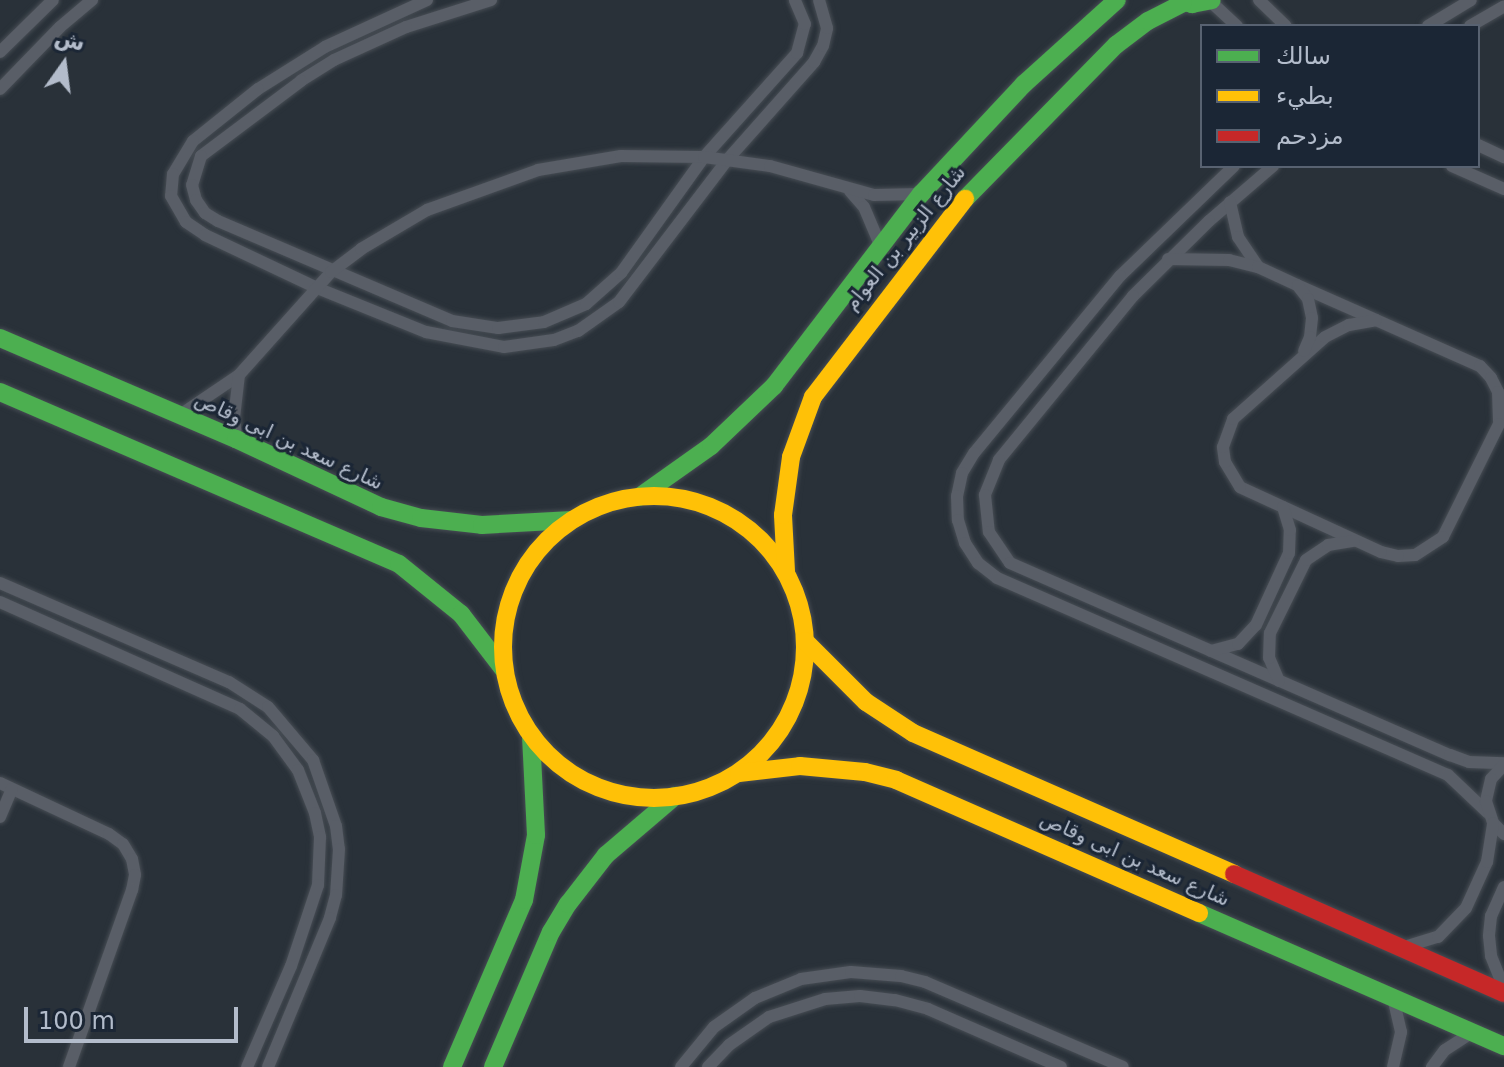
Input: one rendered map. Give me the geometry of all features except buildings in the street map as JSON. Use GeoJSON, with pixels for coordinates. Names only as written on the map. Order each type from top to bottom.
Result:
{"type":"FeatureCollection","features":[{"type":"Feature","properties":{"kind":"street"},"geometry":{"type":"LineString","coordinates":[[0,52],[53,0]]}},
{"type":"Feature","properties":{"kind":"street"},"geometry":{"type":"LineString","coordinates":[[0,89],[60,27],[92,0]]}},
{"type":"Feature","properties":{"kind":"street"},"geometry":{"type":"LineString","coordinates":[[427,0],[360,28],[258,89],[193,141],[173,174],[171,196],[186,222],[205,235],[317,288],[426,332],[479,345],[504,347],[554,340],[589,324],[619,302],[728,159],[814,62],[823,46],[827,28],[819,0]]}},
{"type":"Feature","properties":{"kind":"street"},"geometry":{"type":"LineString","coordinates":[[491,0],[418,22],[370,42],[334,60],[269,104],[201,156],[194,170],[192,185],[196,200],[205,213],[331,272],[463,324],[498,328],[544,322],[586,304],[621,273],[704,157],[797,53],[805,24],[795,0]]}},
{"type":"Feature","properties":{"kind":"street","name":"شارع الزبير بن العوام"},"geometry":{"type":"LineString","coordinates":[[639,497],[700,455],[774,386],[921,194],[1024,84],[1117,0]]}},
{"type":"Feature","properties":{"kind":"street"},"geometry":{"type":"LineString","coordinates":[[1259,0],[1284,24]]}},
{"type":"Feature","properties":{"kind":"street"},"geometry":{"type":"LineString","coordinates":[[1431,24],[1471,0]]}},
{"type":"Feature","properties":{"kind":"street"},"geometry":{"type":"LineString","coordinates":[[1181,1],[1211,1],[1235,24]]}},
{"type":"Feature","properties":{"kind":"street","name":"شارع الزبير بن العوام"},"geometry":{"type":"LineString","coordinates":[[787,574],[783,515],[791,457],[813,397],[832,368],[980,180],[1116,45],[1181,1]]}},
{"type":"Feature","properties":{"kind":"street"},"geometry":{"type":"LineString","coordinates":[[1473,24],[1504,6]]}},
{"type":"Feature","properties":{"kind":"street"},"geometry":{"type":"LineString","coordinates":[[258,89],[269,104]]}},
{"type":"Feature","properties":{"kind":"street"},"geometry":{"type":"LineString","coordinates":[[1480,146],[1504,157]]}},
{"type":"Feature","properties":{"kind":"street"},"geometry":{"type":"LineString","coordinates":[[180,415],[239,375],[331,272],[383,235],[427,210],[538,170],[621,156],[704,157],[797,173],[850,191],[897,196],[921,194]]}},
{"type":"Feature","properties":{"kind":"street"},"geometry":{"type":"LineString","coordinates":[[1232,168],[1157,238],[1094,306],[974,453],[962,473],[957,496],[958,520],[965,543],[978,563],[997,578],[1448,775],[1504,834]]}},
{"type":"Feature","properties":{"kind":"street"},"geometry":{"type":"LineString","coordinates":[[1271,168],[1168,259],[1100,334],[999,460],[985,495],[989,532],[1010,563],[1450,755],[1469,762],[1504,764],[1487,790],[1490,818],[1487,862],[1466,908],[1438,937],[1400,948]]}},
{"type":"Feature","properties":{"kind":"street"},"geometry":{"type":"LineString","coordinates":[[1457,168],[1504,189]]}},
{"type":"Feature","properties":{"kind":"street"},"geometry":{"type":"LineString","coordinates":[[850,191],[864,207],[881,247]]}},
{"type":"Feature","properties":{"kind":"street"},"geometry":{"type":"LineString","coordinates":[[1230,202],[1238,237],[1258,267]]}},
{"type":"Feature","properties":{"kind":"street"},"geometry":{"type":"LineString","coordinates":[[1168,259],[1229,260],[1258,267],[1480,366],[1495,385],[1501,408],[1499,424],[1443,537],[1415,555],[1398,556],[1356,541],[1240,487],[1225,462],[1223,447],[1233,419],[1303,354],[1349,325],[1376,320]]}},
{"type":"Feature","properties":{"kind":"street"},"geometry":{"type":"LineString","coordinates":[[1297,285],[1308,299],[1312,318],[1310,337],[1303,354]]}},
{"type":"Feature","properties":{"kind":"street","name":"شارع سعد بن ابى وقاص"},"geometry":{"type":"LineString","coordinates":[[0,338],[236,439],[381,507],[421,518],[482,525],[572,520]]}},
{"type":"Feature","properties":{"kind":"street"},"geometry":{"type":"LineString","coordinates":[[236,439],[234,418],[239,375]]}},
{"type":"Feature","properties":{"kind":"street"},"geometry":{"type":"LineString","coordinates":[[0,392],[399,564],[461,614],[504,671]]}},
{"type":"Feature","properties":{"kind":"street"},"geometry":{"type":"LineString","coordinates":[[639,497],[674,497],[718,511],[739,522],[766,545],[787,574],[800,607],[805,641],[798,693],[789,717],[774,739],[736,774],[707,788],[675,796],[642,797],[610,791],[571,772],[531,735],[514,705],[504,671],[503,636],[509,602],[524,570],[545,541],[572,520],[604,504],[639,497]]}},
{"type":"Feature","properties":{"kind":"street"},"geometry":{"type":"LineString","coordinates":[[1211,651],[1238,644],[1249,636],[1272,591],[1289,553],[1290,530],[1283,507]]}},
{"type":"Feature","properties":{"kind":"street"},"geometry":{"type":"LineString","coordinates":[[1279,681],[1269,658],[1270,633],[1306,560],[1317,550],[1356,541]]}},
{"type":"Feature","properties":{"kind":"street"},"geometry":{"type":"LineString","coordinates":[[0,583],[249,693],[300,741],[323,781],[339,849],[336,895],[330,918],[268,1067]]}},
{"type":"Feature","properties":{"kind":"street"},"geometry":{"type":"LineString","coordinates":[[1272,591],[1287,598]]}},
{"type":"Feature","properties":{"kind":"street"},"geometry":{"type":"LineString","coordinates":[[0,602],[240,709],[273,736],[308,789],[320,837],[318,885],[291,966],[247,1067]]}},
{"type":"Feature","properties":{"kind":"street"},"geometry":{"type":"LineString","coordinates":[[1106,626],[1114,608]]}},
{"type":"Feature","properties":{"kind":"street"},"geometry":{"type":"LineString","coordinates":[[56,626],[63,610]]}},
{"type":"Feature","properties":{"kind":"street","name":"شارع سعد بن ابى وقاص"},"geometry":{"type":"LineString","coordinates":[[805,641],[855,693],[913,733],[1504,991]]}},
{"type":"Feature","properties":{"kind":"street"},"geometry":{"type":"LineString","coordinates":[[452,1067],[524,900],[536,835],[531,735]]}},
{"type":"Feature","properties":{"kind":"street","name":"شارع سعد بن ابى وقاص"},"geometry":{"type":"LineString","coordinates":[[736,774],[822,767],[896,780],[1504,1046]]}},
{"type":"Feature","properties":{"kind":"street"},"geometry":{"type":"LineString","coordinates":[[0,817],[6,786],[109,834],[123,844],[132,859],[135,875],[132,890],[66,1064]]}},
{"type":"Feature","properties":{"kind":"street"},"geometry":{"type":"LineString","coordinates":[[493,1067],[551,932],[568,904],[606,855],[675,796]]}},
{"type":"Feature","properties":{"kind":"street"},"geometry":{"type":"LineString","coordinates":[[1504,887],[1491,916],[1489,936],[1491,956],[1504,991]]}},
{"type":"Feature","properties":{"kind":"street"},"geometry":{"type":"LineString","coordinates":[[681,1067],[714,1027],[755,998],[801,979],[876,972],[925,982],[1123,1067]]}},
{"type":"Feature","properties":{"kind":"street"},"geometry":{"type":"LineString","coordinates":[[708,1067],[729,1045],[769,1017],[825,999],[860,996],[895,1000],[928,1009],[1061,1067]]}},
{"type":"Feature","properties":{"kind":"street"},"geometry":{"type":"LineString","coordinates":[[1393,997],[1401,1032],[1393,1067]]}},
{"type":"Feature","properties":{"kind":"street"},"geometry":{"type":"LineString","coordinates":[[1432,1067],[1445,1050],[1473,1032]]}},
{"type":"Feature","properties":{"kind":"traffic: fast"},"geometry":{"type":"LineString","coordinates":[[639,497],[711,446],[774,386],[921,194],[1024,84],[1117,0]]}},
{"type":"Feature","properties":{"kind":"traffic: fast"},"geometry":{"type":"LineString","coordinates":[[1178,0],[1192,4],[1212,0]]}},
{"type":"Feature","properties":{"kind":"traffic: fast"},"geometry":{"type":"LineString","coordinates":[[965,199],[1116,45],[1148,21],[1183,3]]}},
{"type":"Feature","properties":{"kind":"traffic: fast"},"geometry":{"type":"LineString","coordinates":[[0,338],[236,439],[381,507],[421,518],[482,525],[572,520]]}},
{"type":"Feature","properties":{"kind":"traffic: fast"},"geometry":{"type":"LineString","coordinates":[[0,392],[399,564],[461,614],[504,670]]}},
{"type":"Feature","properties":{"kind":"traffic: fast"},"geometry":{"type":"LineString","coordinates":[[452,1067],[524,900],[536,835],[531,735]]}},
{"type":"Feature","properties":{"kind":"traffic: fast"},"geometry":{"type":"LineString","coordinates":[[493,1067],[551,932],[568,904],[606,855],[675,796]]}},
{"type":"Feature","properties":{"kind":"traffic: fast"},"geometry":{"type":"LineString","coordinates":[[1199,913],[1504,1046]]}},
{"type":"Feature","properties":{"kind":"traffic: slow"},"geometry":{"type":"LineString","coordinates":[[786,571],[783,515],[791,457],[813,397],[965,199]]}},
{"type":"Feature","properties":{"kind":"traffic: slow"},"geometry":{"type":"LineString","coordinates":[[654,496],[683,499],[712,508],[738,522],[761,540],[779,563],[793,589],[802,618],[805,647],[802,676],[793,705],[779,731],[761,754],[738,772],[712,786],[683,795],[654,798],[625,795],[596,786],[570,772],[547,754],[529,731],[515,705],[506,676],[503,647],[506,618],[515,589],[529,563],[547,540],[570,522],[596,508],[625,499],[654,496]]}},
{"type":"Feature","properties":{"kind":"traffic: slow"},"geometry":{"type":"LineString","coordinates":[[805,641],[866,702],[913,733],[1234,874]]}},
{"type":"Feature","properties":{"kind":"traffic: slow"},"geometry":{"type":"LineString","coordinates":[[739,773],[800,766],[865,772],[896,780],[1199,913]]}},
{"type":"Feature","properties":{"kind":"traffic: jam"},"geometry":{"type":"LineString","coordinates":[[1234,874],[1504,993]]}}]}
